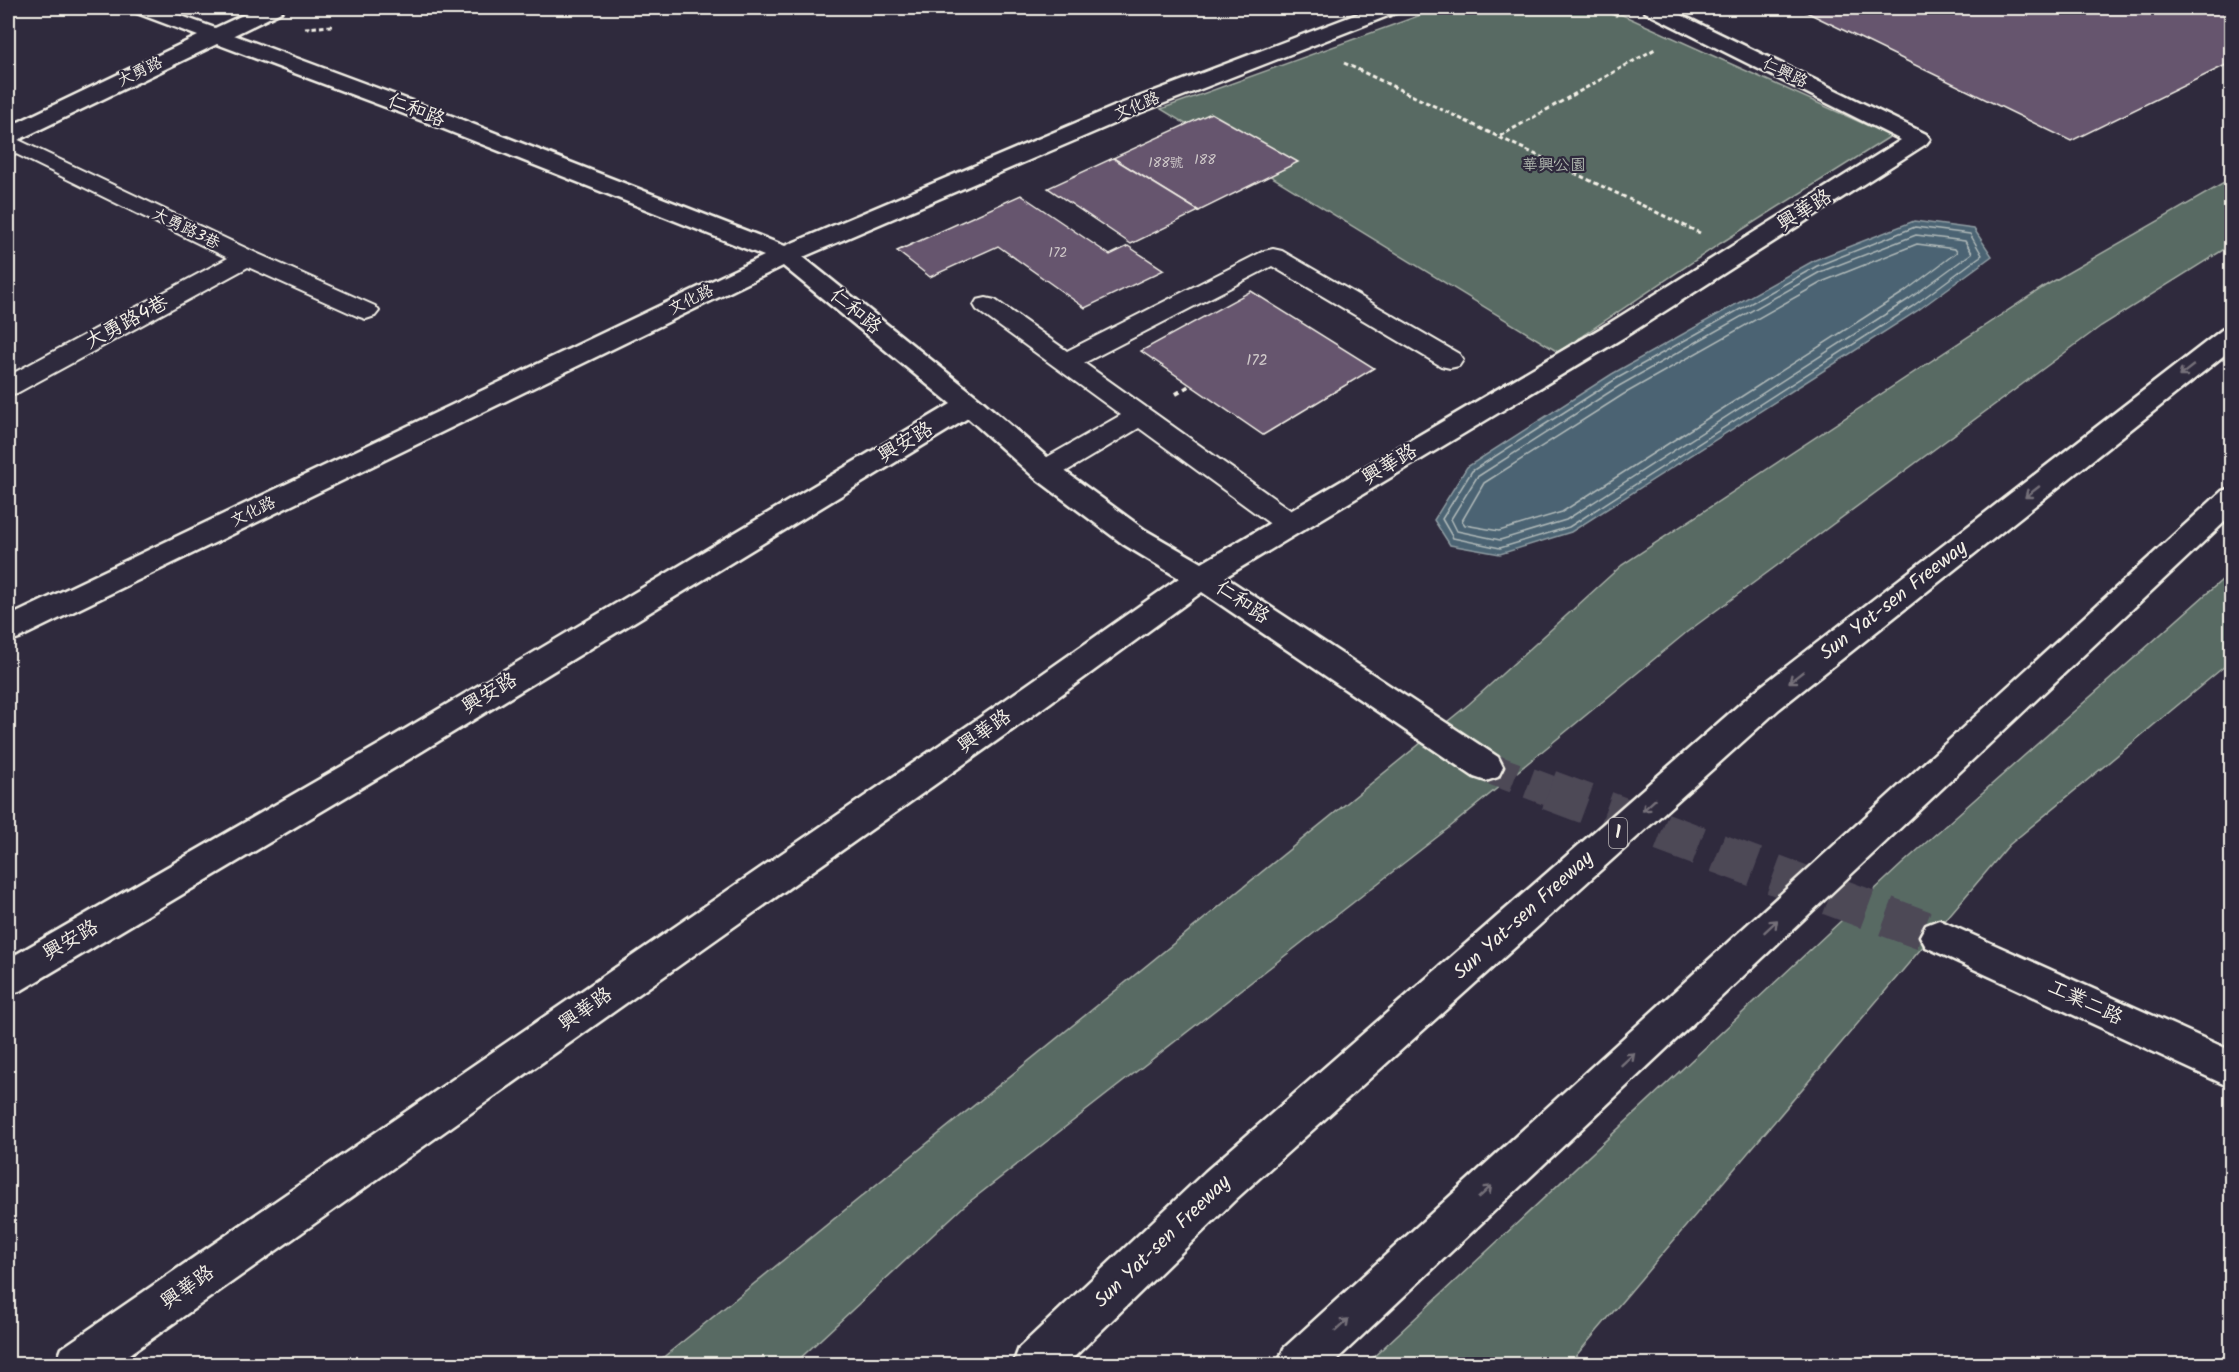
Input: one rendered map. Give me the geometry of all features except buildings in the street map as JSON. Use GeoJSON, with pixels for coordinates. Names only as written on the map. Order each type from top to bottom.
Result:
{"type":"FeatureCollection","features":[{"type":"Feature","properties":{"kind":"main road","name":"仁和路"},"geometry":{"type":"LineString","coordinates":[[141,8],[217,34],[785,255],[970,405],[1045,471],[1134,537],[1202,577],[1486,767]]}},
{"type":"Feature","properties":{"kind":"main road","name":"大勇路"},"geometry":{"type":"LineString","coordinates":[[8,136],[274,8]]}},
{"type":"Feature","properties":{"kind":"main road","name":"文化路"},"geometry":{"type":"LineString","coordinates":[[8,630],[785,255],[1126,110],[1391,8]]}},
{"type":"Feature","properties":{"kind":"main road","name":"仁興路"},"geometry":{"type":"LineString","coordinates":[[1652,8],[1918,139]]}},
{"type":"Feature","properties":{"kind":"main road","name":"興華路"},"geometry":{"type":"LineString","coordinates":[[78,1365],[1017,709],[1202,577],[1617,330],[1918,139]]}},
{"type":"Feature","properties":{"kind":"main road","name":"Sun Yat-sen Freeway"},"geometry":{"type":"LineString","coordinates":[[1035,1365],[1220,1186],[1767,700],[2232,335]]}},
{"type":"Feature","properties":{"kind":"main road","name":"興安路"},"geometry":{"type":"LineString","coordinates":[[8,978],[404,746],[970,405]]}},
{"type":"Feature","properties":{"kind":"main road"},"geometry":{"type":"LineString","coordinates":[[1299,1365],[2232,498]]}},
{"type":"Feature","properties":{"kind":"main road","name":"工業二路"},"geometry":{"type":"LineString","coordinates":[[1939,936],[2232,1070]]}},
{"type":"Feature","properties":{"kind":"lane","name":"大勇路3巷"},"geometry":{"type":"LineString","coordinates":[[8,142],[246,258],[366,310]]}},
{"type":"Feature","properties":{"kind":"lane"},"geometry":{"type":"LineString","coordinates":[[1066,362],[1273,256],[1450,360]]}},
{"type":"Feature","properties":{"kind":"lane","name":"大勇路4巷"},"geometry":{"type":"LineString","coordinates":[[8,387],[246,258]]}},
{"type":"Feature","properties":{"kind":"lane"},"geometry":{"type":"LineString","coordinates":[[987,305],[1290,524]]}},
{"type":"Feature","properties":{"kind":"lane"},"geometry":{"type":"LineString","coordinates":[[1045,471],[1140,416]]}},
{"type":"Feature","properties":{"kind":"path"},"geometry":{"type":"LineString","coordinates":[[1499,136],[1660,46]]}},
{"type":"Feature","properties":{"kind":"path"},"geometry":{"type":"LineString","coordinates":[[1342,62],[1700,233]]}},
{"type":"Feature","properties":{"kind":"green space","name":"華興公園"},"geometry":{"type":"Polygon","coordinates":[[[1440,8],[1607,8],[1891,136],[1721,243],[1558,352],[1161,109],[1440,8]]]}},
{"type":"Feature","properties":{"kind":"green space"},"geometry":{"type":"Polygon","coordinates":[[[2231,179],[2231,245],[2101,326],[1687,632],[1450,827],[964,1206],[794,1364],[655,1364],[1469,704],[1622,565],[2045,286],[2231,179]]]}},
{"type":"Feature","properties":{"kind":"green space"},"geometry":{"type":"Polygon","coordinates":[[[2231,572],[2231,661],[2009,845],[1569,1364],[1366,1364],[1902,864],[2231,572]]]}},
{"type":"Feature","properties":{"kind":"water"},"geometry":{"type":"Polygon","coordinates":[[[1914,221],[1974,229],[1992,256],[1917,311],[1571,532],[1500,554],[1450,545],[1434,520],[1467,467],[1612,374],[1815,260],[1914,221]]]}},
{"type":"Feature","properties":{"kind":"tunnel"},"geometry":{"type":"LineString","coordinates":[[1486,767],[1553,792]]}},
{"type":"Feature","properties":{"kind":"tunnel"},"geometry":{"type":"LineString","coordinates":[[1549,790],[1939,936]]}}]}
